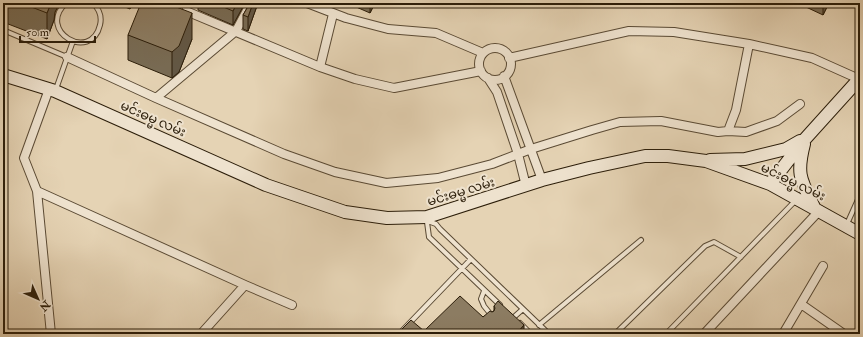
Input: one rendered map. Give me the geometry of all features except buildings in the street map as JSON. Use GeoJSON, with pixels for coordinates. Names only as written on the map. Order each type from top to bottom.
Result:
{"type":"FeatureCollection","features":[{"type":"Feature","properties":{"kind":"main road","name":"မင်းဓမ္မ လမ်း"},"geometry":{"type":"LineString","coordinates":[[3,75],[52,90],[273,187],[345,212],[387,218],[423,220],[427,217],[542,180],[644,156],[668,156],[706,161],[770,184],[847,225],[860,234]]}},
{"type":"Feature","properties":{"kind":"main road"},"geometry":{"type":"LineString","coordinates":[[770,184],[805,139],[858,82]]}},
{"type":"Feature","properties":{"kind":"main road"},"geometry":{"type":"LineString","coordinates":[[706,161],[720,159],[745,159],[786,149],[805,139]]}},
{"type":"Feature","properties":{"kind":"main road"},"geometry":{"type":"LineString","coordinates":[[805,139],[800,158],[801,179],[817,209]]}},
{"type":"Feature","properties":{"kind":"street"},"geometry":{"type":"LineString","coordinates":[[156,98],[236,32],[251,3]]}},
{"type":"Feature","properties":{"kind":"street"},"geometry":{"type":"LineString","coordinates":[[307,3],[333,14],[388,29],[436,33],[484,52]]}},
{"type":"Feature","properties":{"kind":"street"},"geometry":{"type":"LineString","coordinates":[[186,11],[320,67],[355,79],[394,88],[481,71]]}},
{"type":"Feature","properties":{"kind":"street"},"geometry":{"type":"LineString","coordinates":[[320,67],[333,14]]}},
{"type":"Feature","properties":{"kind":"street"},"geometry":{"type":"LineString","coordinates":[[509,58],[629,31],[674,32],[749,44],[812,58],[858,82]]}},
{"type":"Feature","properties":{"kind":"street"},"geometry":{"type":"LineString","coordinates":[[728,131],[736,110],[749,44]]}},
{"type":"Feature","properties":{"kind":"street"},"geometry":{"type":"LineString","coordinates":[[488,78],[494,80],[504,76],[510,68],[507,54],[498,48],[493,48],[484,52],[480,57],[478,66],[497,92],[518,154],[526,186]]}},
{"type":"Feature","properties":{"kind":"street"},"geometry":{"type":"LineString","coordinates":[[67,57],[284,154],[336,172],[386,182],[438,178],[492,164],[531,149],[620,122],[661,121],[718,132],[746,132],[777,121],[800,104]]}},
{"type":"Feature","properties":{"kind":"street"},"geometry":{"type":"LineString","coordinates":[[504,76],[542,180]]}},
{"type":"Feature","properties":{"kind":"street"},"geometry":{"type":"LineString","coordinates":[[51,334],[37,191],[24,158],[52,90]]}},
{"type":"Feature","properties":{"kind":"street"},"geometry":{"type":"LineString","coordinates":[[37,191],[292,305]]}},
{"type":"Feature","properties":{"kind":"street"},"geometry":{"type":"LineString","coordinates":[[704,334],[817,209]]}},
{"type":"Feature","properties":{"kind":"street"},"geometry":{"type":"LineString","coordinates":[[783,334],[823,266]]}},
{"type":"Feature","properties":{"kind":"street"},"geometry":{"type":"LineString","coordinates":[[201,334],[245,285]]}},
{"type":"Feature","properties":{"kind":"street"},"geometry":{"type":"LineString","coordinates":[[801,304],[844,334]]}},
{"type":"Feature","properties":{"kind":"lane"},"geometry":{"type":"LineString","coordinates":[[66,3],[59,12],[57,22],[64,36],[78,43],[86,42],[96,34],[99,28],[101,17],[93,3]]}},
{"type":"Feature","properties":{"kind":"lane"},"geometry":{"type":"LineString","coordinates":[[3,30],[67,57]]}},
{"type":"Feature","properties":{"kind":"lane"},"geometry":{"type":"LineString","coordinates":[[52,90],[73,41]]}},
{"type":"Feature","properties":{"kind":"lane"},"geometry":{"type":"LineString","coordinates":[[847,225],[860,195]]}},
{"type":"Feature","properties":{"kind":"lane"},"geometry":{"type":"LineString","coordinates":[[666,334],[798,198]]}},
{"type":"Feature","properties":{"kind":"lane"},"geometry":{"type":"LineString","coordinates":[[423,220],[436,224],[549,334]]}},
{"type":"Feature","properties":{"kind":"lane"},"geometry":{"type":"LineString","coordinates":[[423,220],[429,237],[502,307]]}},
{"type":"Feature","properties":{"kind":"lane"},"geometry":{"type":"LineString","coordinates":[[539,325],[642,240]]}},
{"type":"Feature","properties":{"kind":"lane"},"geometry":{"type":"LineString","coordinates":[[615,334],[705,246],[714,242],[741,257]]}},
{"type":"Feature","properties":{"kind":"lane"},"geometry":{"type":"LineString","coordinates":[[399,334],[471,259]]}},
{"type":"Feature","properties":{"kind":"lane"},"geometry":{"type":"LineString","coordinates":[[484,291],[481,299],[484,306],[492,316]]}},
{"type":"Feature","properties":{"kind":"lane"},"geometry":{"type":"LineString","coordinates":[[514,317],[523,309]]}},
{"type":"Feature","properties":{"kind":"lane"},"geometry":{"type":"LineString","coordinates":[[508,312],[532,334]]}}]}
